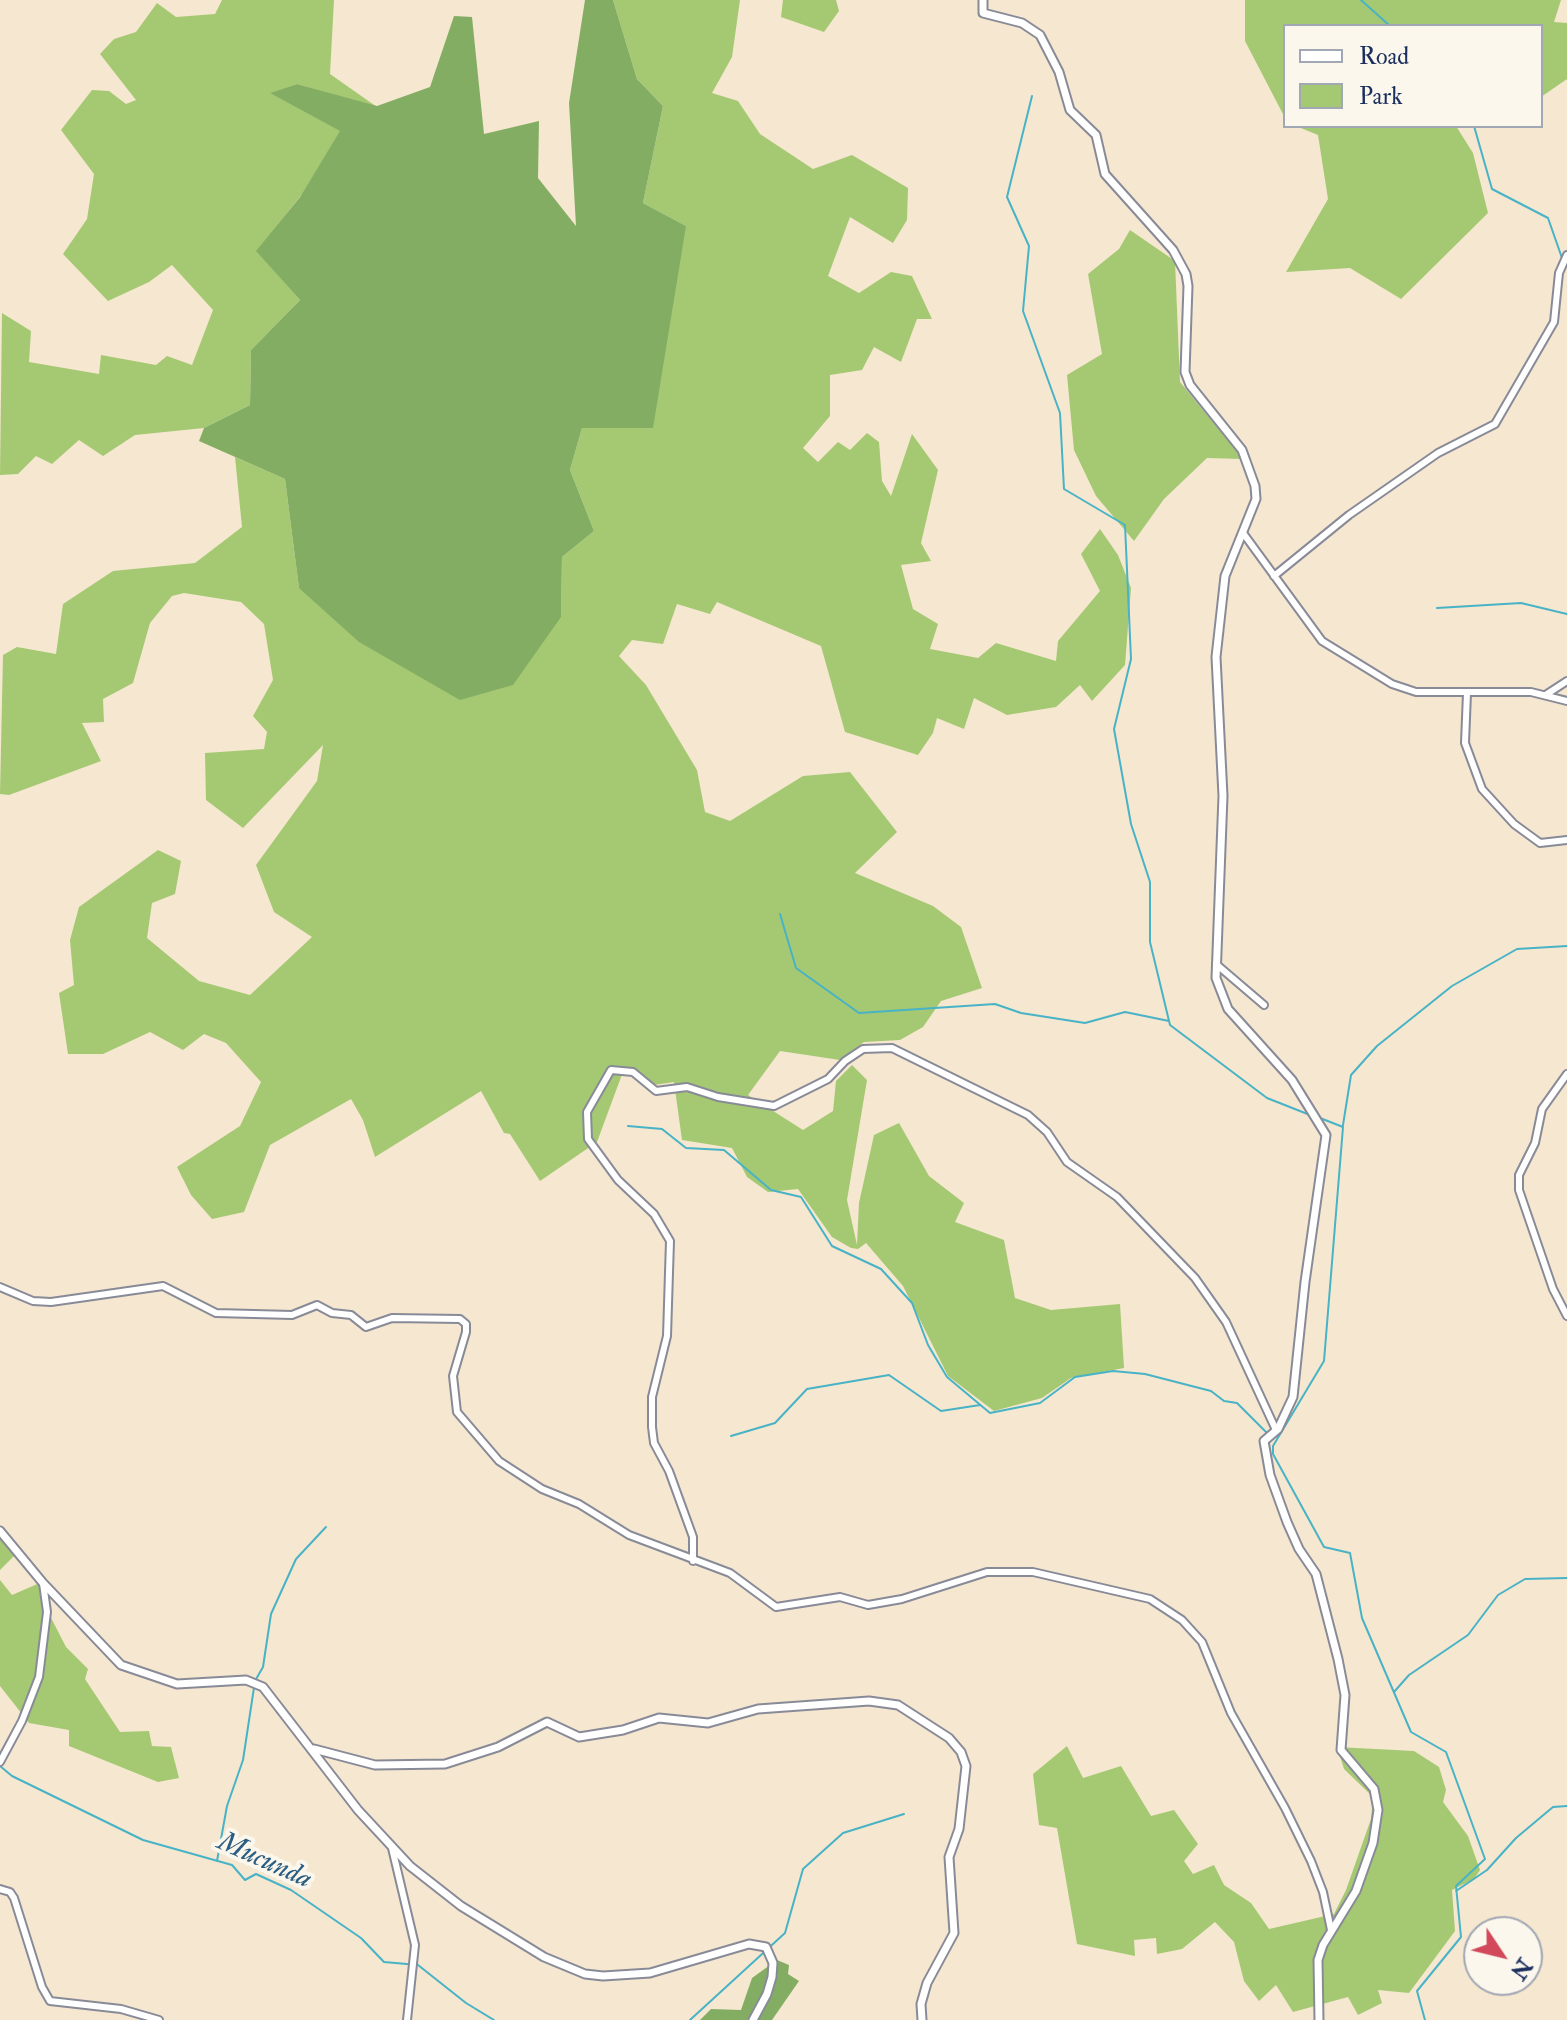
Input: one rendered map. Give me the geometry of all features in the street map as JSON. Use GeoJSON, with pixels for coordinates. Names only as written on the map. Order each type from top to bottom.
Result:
{"type":"FeatureCollection","features":[{"type":"Feature","properties":{"kind":"street"},"geometry":{"type":"LineString","coordinates":[[983,0],[983,13],[1022,23],[1040,35],[1059,72],[1070,110],[1096,135],[1105,174],[1160,233],[1186,274],[1185,372],[1190,385],[1242,450],[1253,476],[1256,499],[1225,576],[1216,657],[1223,833],[1216,964],[1218,987],[1228,1009],[1292,1080],[1326,1135],[1305,1282],[1293,1397],[1275,1431],[1264,1441],[1270,1475],[1287,1522],[1299,1549],[1316,1574],[1338,1659],[1345,1695],[1341,1750],[1374,1789],[1379,1822],[1362,1876],[1331,1930],[1318,1960],[1319,2020]]}},
{"type":"Feature","properties":{"kind":"street"},"geometry":{"type":"LineString","coordinates":[[1274,576],[1349,515],[1438,453],[1495,424],[1554,322],[1559,273],[1567,255]]}},
{"type":"Feature","properties":{"kind":"street"},"geometry":{"type":"LineString","coordinates":[[1243,533],[1322,641],[1392,684],[1416,692],[1547,694],[1567,701]]}},
{"type":"Feature","properties":{"kind":"street"},"geometry":{"type":"LineString","coordinates":[[1547,694],[1567,681]]}},
{"type":"Feature","properties":{"kind":"street"},"geometry":{"type":"LineString","coordinates":[[1467,693],[1465,743],[1482,789],[1514,824],[1540,843],[1567,840]]}},
{"type":"Feature","properties":{"kind":"street"},"geometry":{"type":"LineString","coordinates":[[1216,964],[1264,1005]]}},
{"type":"Feature","properties":{"kind":"street"},"geometry":{"type":"LineString","coordinates":[[693,1561],[693,1537],[669,1471],[654,1443],[652,1427],[652,1397],[667,1336],[670,1241],[654,1214],[618,1180],[588,1139],[587,1112],[611,1070],[633,1072],[656,1091],[687,1087],[718,1097],[774,1106],[828,1079],[851,1055],[863,1049],[892,1048],[1028,1115],[1047,1132],[1067,1162],[1117,1197],[1195,1278],[1226,1322],[1275,1431]]}},
{"type":"Feature","properties":{"kind":"street"},"geometry":{"type":"LineString","coordinates":[[1567,1074],[1542,1109],[1535,1143],[1519,1175],[1519,1190],[1553,1289],[1567,1316]]}},
{"type":"Feature","properties":{"kind":"street"},"geometry":{"type":"LineString","coordinates":[[0,1287],[33,1301],[51,1302],[163,1286],[216,1313],[292,1315],[317,1305],[332,1313],[351,1315],[366,1327],[392,1318],[460,1319],[466,1324],[466,1332],[453,1376],[454,1400],[462,1420],[484,1446],[542,1489],[579,1504],[629,1535],[730,1573],[776,1607],[840,1597],[868,1605],[893,1601],[987,1572],[1033,1572],[1125,1591],[1162,1604],[1202,1642],[1231,1713],[1311,1861],[1323,1892],[1331,1930]]}},
{"type":"Feature","properties":{"kind":"street"},"geometry":{"type":"LineString","coordinates":[[0,1531],[43,1583],[121,1665],[177,1684],[255,1681],[273,1697],[358,1810],[392,1848],[461,1906],[544,1957],[585,1974],[650,1973],[736,1946],[758,1943],[766,1947],[773,1963],[772,1977],[753,2020]]}},
{"type":"Feature","properties":{"kind":"street"},"geometry":{"type":"LineString","coordinates":[[0,1762],[22,1721],[39,1677],[47,1612],[43,1583]]}},
{"type":"Feature","properties":{"kind":"street"},"geometry":{"type":"LineString","coordinates":[[314,1749],[375,1765],[445,1764],[498,1747],[547,1722],[579,1737],[623,1730],[659,1718],[708,1723],[758,1709],[869,1701],[898,1705],[949,1738],[961,1752],[966,1766],[959,1829],[949,1857],[954,1933],[927,1983],[921,2004],[922,2020]]}},
{"type":"Feature","properties":{"kind":"street"},"geometry":{"type":"LineString","coordinates":[[392,1848],[415,1945],[407,2020]]}},
{"type":"Feature","properties":{"kind":"street"},"geometry":{"type":"LineString","coordinates":[[0,1889],[14,1898],[42,1987],[50,2001],[121,2009],[159,2020]]}},
{"type":"Feature","properties":{"kind":"green space"},"geometry":{"type":"Polygon","coordinates":[[[222,0],[334,0],[330,74],[377,107],[297,84],[271,93],[341,131],[302,194],[257,251],[300,300],[251,350],[250,405],[204,428],[135,435],[103,456],[79,440],[52,464],[36,456],[18,474],[0,475],[2,313],[31,331],[29,362],[99,374],[101,355],[156,365],[167,356],[192,365],[213,310],[172,265],[149,282],[108,301],[63,254],[87,219],[94,174],[61,130],[92,90],[109,91],[126,104],[136,100],[100,54],[114,39],[136,32],[157,3],[176,17],[215,14],[222,0]]]}},
{"type":"Feature","properties":{"kind":"green space"},"geometry":{"type":"Polygon","coordinates":[[[585,0],[613,0],[637,79],[663,106],[643,203],[686,226],[653,428],[582,428],[570,470],[594,531],[562,557],[561,617],[513,685],[460,700],[359,642],[299,588],[285,479],[199,441],[204,428],[250,405],[251,350],[300,300],[256,251],[300,197],[340,131],[270,93],[297,84],[377,106],[430,87],[454,16],[472,17],[484,134],[539,121],[538,178],[576,226],[569,103],[585,0]]]}},
{"type":"Feature","properties":{"kind":"green space"},"geometry":{"type":"Polygon","coordinates":[[[613,0],[740,0],[732,57],[712,93],[738,101],[760,134],[813,169],[852,155],[908,188],[907,220],[893,243],[850,217],[828,276],[859,293],[891,272],[912,276],[932,319],[917,319],[901,362],[874,347],[862,370],[830,375],[830,416],[803,448],[818,462],[838,442],[850,450],[867,433],[879,442],[882,481],[891,496],[912,434],[938,470],[921,543],[931,561],[901,565],[913,609],[938,624],[930,649],[978,658],[996,643],[1056,661],[1058,641],[1100,591],[1081,554],[1100,529],[1118,555],[1131,588],[1125,665],[1092,701],[1080,685],[1056,707],[1007,715],[974,698],[964,729],[937,718],[933,733],[918,755],[845,732],[821,646],[717,602],[710,614],[677,604],[663,644],[632,640],[619,656],[646,685],[697,770],[705,812],[730,821],[803,776],[850,772],[897,832],[855,873],[933,906],[961,927],[982,988],[941,1001],[923,1027],[900,1040],[864,1042],[840,1060],[780,1051],[748,1095],[803,1130],[833,1111],[836,1081],[852,1065],[867,1080],[847,1200],[857,1245],[859,1203],[874,1135],[899,1123],[929,1176],[964,1203],[955,1222],[1004,1240],[1015,1298],[1051,1310],[1120,1304],[1124,1368],[1071,1378],[1042,1398],[994,1411],[948,1376],[903,1286],[866,1243],[858,1249],[851,1248],[832,1237],[798,1189],[768,1192],[747,1177],[732,1148],[682,1140],[674,1082],[654,1085],[624,1069],[597,1142],[540,1181],[510,1134],[504,1133],[481,1091],[375,1157],[363,1120],[351,1099],[270,1145],[244,1212],[212,1219],[191,1195],[177,1167],[240,1126],[261,1082],[226,1043],[204,1034],[183,1050],[150,1032],[103,1054],[68,1054],[59,993],[74,985],[70,940],[79,907],[158,850],[181,861],[175,894],[152,903],[147,938],[199,981],[250,995],[312,937],[274,912],[256,865],[317,781],[323,745],[243,828],[206,800],[205,753],[264,749],[267,732],[253,716],[273,680],[264,624],[241,602],[184,593],[172,596],[150,623],[133,683],[103,699],[104,722],[82,723],[101,761],[9,795],[0,794],[3,655],[17,647],[56,654],[63,604],[113,571],[195,563],[242,527],[235,457],[285,479],[299,588],[561,617],[562,557],[594,531],[570,470],[582,428],[686,226],[643,203],[663,106],[637,79],[613,0]]]}},
{"type":"Feature","properties":{"kind":"green space"},"geometry":{"type":"Polygon","coordinates":[[[783,0],[836,0],[839,11],[824,32],[781,17],[783,0]]]}},
{"type":"Feature","properties":{"kind":"green space"},"geometry":{"type":"Polygon","coordinates":[[[1245,0],[1561,0],[1554,22],[1567,23],[1567,79],[1543,96],[1543,24],[1283,24],[1283,114],[1245,41],[1245,0]]]}},
{"type":"Feature","properties":{"kind":"green space"},"geometry":{"type":"Polygon","coordinates":[[[1301,128],[1457,128],[1473,153],[1488,213],[1401,299],[1350,268],[1286,272],[1328,199],[1318,135],[1301,128]]]}},
{"type":"Feature","properties":{"kind":"green space"},"geometry":{"type":"Polygon","coordinates":[[[1130,230],[1175,261],[1180,382],[1243,459],[1207,458],[1164,499],[1134,541],[1096,496],[1074,450],[1067,375],[1102,354],[1088,274],[1119,249],[1130,230]]]}},
{"type":"Feature","properties":{"kind":"green space"},"geometry":{"type":"Polygon","coordinates":[[[0,1536],[16,1554],[0,1570],[0,1536]]]}},
{"type":"Feature","properties":{"kind":"green space"},"geometry":{"type":"Polygon","coordinates":[[[0,1580],[12,1595],[42,1582],[45,1606],[66,1647],[88,1669],[85,1679],[120,1732],[149,1731],[152,1746],[171,1747],[179,1778],[158,1782],[69,1746],[69,1730],[29,1723],[0,1686],[0,1580]]]}},
{"type":"Feature","properties":{"kind":"green space"},"geometry":{"type":"Polygon","coordinates":[[[1067,1746],[1083,1778],[1121,1766],[1151,1816],[1174,1810],[1198,1844],[1184,1861],[1193,1874],[1214,1865],[1224,1885],[1251,1903],[1269,1929],[1334,1914],[1346,1890],[1371,1819],[1373,1797],[1344,1769],[1337,1747],[1414,1751],[1439,1767],[1446,1790],[1443,1802],[1468,1836],[1480,1870],[1474,1879],[1452,1890],[1455,1931],[1409,1993],[1378,1990],[1382,2003],[1358,2015],[1348,1997],[1293,2012],[1276,1985],[1259,2001],[1244,1981],[1234,1942],[1215,1922],[1182,1949],[1157,1954],[1156,1938],[1134,1940],[1135,1956],[1077,1944],[1057,1828],[1039,1825],[1033,1774],[1067,1746]]]}},
{"type":"Feature","properties":{"kind":"green space"},"geometry":{"type":"Polygon","coordinates":[[[777,1960],[789,1965],[788,1974],[799,1981],[772,2020],[700,2020],[711,2009],[741,2010],[752,1978],[777,1960]]]}},
{"type":"Feature","properties":{"kind":"waterway"},"geometry":{"type":"LineString","coordinates":[[1361,0],[1388,24]]}},
{"type":"Feature","properties":{"kind":"waterway"},"geometry":{"type":"LineString","coordinates":[[1032,96],[1007,197],[1029,246],[1023,311],[1060,413],[1064,489],[1125,525],[1131,659],[1114,729],[1131,824],[1150,882],[1150,942],[1170,1025],[1267,1098],[1310,1115]]}},
{"type":"Feature","properties":{"kind":"waterway"},"geometry":{"type":"LineString","coordinates":[[1475,128],[1492,189],[1548,218],[1562,258]]}},
{"type":"Feature","properties":{"kind":"waterway"},"geometry":{"type":"LineString","coordinates":[[1437,608],[1521,603],[1567,614]]}},
{"type":"Feature","properties":{"kind":"waterway"},"geometry":{"type":"LineString","coordinates":[[780,914],[796,968],[859,1013],[995,1004],[1021,1013],[1085,1023],[1125,1012],[1169,1021]]}},
{"type":"Feature","properties":{"kind":"waterway"},"geometry":{"type":"LineString","coordinates":[[1343,1125],[1351,1075],[1377,1046],[1452,986],[1517,949],[1567,946]]}},
{"type":"Feature","properties":{"kind":"waterway"},"geometry":{"type":"LineString","coordinates":[[1320,1118],[1343,1127],[1324,1361],[1273,1446],[1273,1454],[1324,1547],[1350,1553],[1362,1618],[1411,1732],[1446,1752],[1485,1859],[1456,1886],[1461,1937],[1417,1991],[1425,2020]]}},
{"type":"Feature","properties":{"kind":"waterway"},"geometry":{"type":"LineString","coordinates":[[628,1126],[662,1129],[686,1148],[724,1150],[771,1190],[801,1197],[832,1246],[881,1269],[912,1303],[928,1345],[947,1377],[990,1413],[1040,1403],[1075,1377],[1113,1371],[1145,1374],[1211,1391],[1224,1401],[1237,1403],[1267,1433]]}},
{"type":"Feature","properties":{"kind":"waterway"},"geometry":{"type":"LineString","coordinates":[[731,1436],[775,1423],[807,1389],[889,1375],[941,1411],[980,1405]]}},
{"type":"Feature","properties":{"kind":"waterway"},"geometry":{"type":"LineString","coordinates":[[217,1861],[227,1806],[243,1760],[255,1681],[263,1667],[271,1614],[296,1559],[326,1527]]}},
{"type":"Feature","properties":{"kind":"waterway"},"geometry":{"type":"LineString","coordinates":[[1394,1692],[1409,1675],[1468,1635],[1498,1595],[1525,1579],[1567,1578]]}},
{"type":"Feature","properties":{"kind":"waterway","name":"Mucunda"},"geometry":{"type":"LineString","coordinates":[[0,1766],[12,1776],[143,1840],[232,1865],[245,1880],[256,1874],[291,1890],[361,1938],[384,1962],[418,1965],[466,2003],[494,2020]]}},
{"type":"Feature","properties":{"kind":"waterway"},"geometry":{"type":"LineString","coordinates":[[1456,1891],[1487,1870],[1516,1838],[1553,1807],[1567,1806]]}},
{"type":"Feature","properties":{"kind":"waterway"},"geometry":{"type":"LineString","coordinates":[[690,2020],[785,1933],[803,1869],[843,1833],[904,1814]]}}]}
